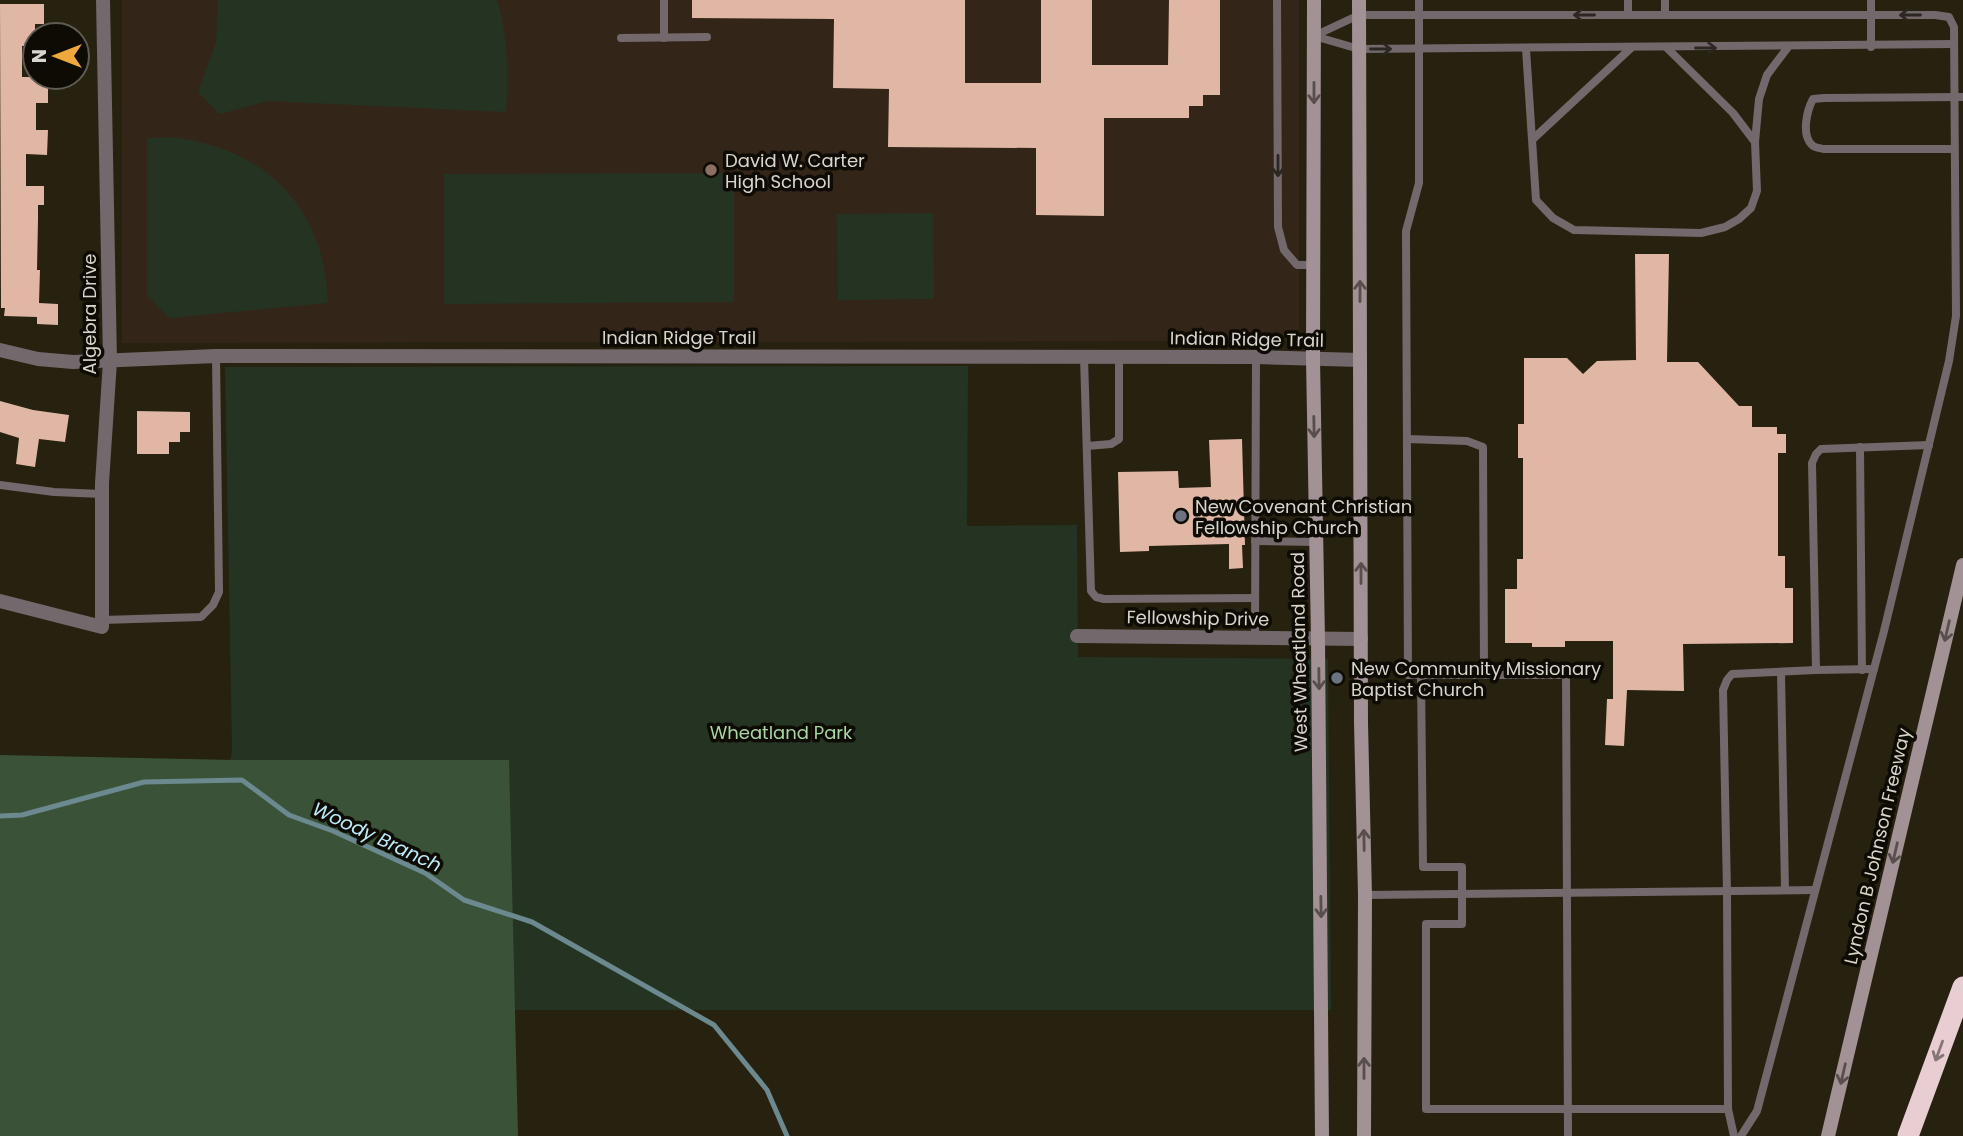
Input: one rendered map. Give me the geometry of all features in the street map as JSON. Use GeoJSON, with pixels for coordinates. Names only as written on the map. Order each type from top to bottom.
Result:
{"type":"FeatureCollection","features":[{"type":"Feature","properties":{"kind":"highway"},"geometry":{"type":"LineString","coordinates":[[1908,1136],[1963,987]]}},
{"type":"Feature","properties":{"kind":"main road","name":"West Wheatland Road"},"geometry":{"type":"LineString","coordinates":[[1314,0],[1313,359],[1322,1136]]}},
{"type":"Feature","properties":{"kind":"main road"},"geometry":{"type":"LineString","coordinates":[[1359,7],[1364,1136]]}},
{"type":"Feature","properties":{"kind":"main road","name":"Lyndon B Johnson Freeway"},"geometry":{"type":"LineString","coordinates":[[1828,1136],[1963,565]]}},
{"type":"Feature","properties":{"kind":"street","name":"Algebra Drive"},"geometry":{"type":"LineString","coordinates":[[102,623],[102,494],[110,360],[103,0]]}},
{"type":"Feature","properties":{"kind":"street","name":"Indian Ridge Trail"},"geometry":{"type":"LineString","coordinates":[[0,350],[38,359],[73,362],[216,356],[1256,357],[1360,360]]}},
{"type":"Feature","properties":{"kind":"street"},"geometry":{"type":"LineString","coordinates":[[0,601],[102,623]]}},
{"type":"Feature","properties":{"kind":"street","name":"Fellowship Drive"},"geometry":{"type":"LineString","coordinates":[[1077,636],[1361,639]]}},
{"type":"Feature","properties":{"kind":"lane"},"geometry":{"type":"LineString","coordinates":[[664,0],[664,38]]}},
{"type":"Feature","properties":{"kind":"lane"},"geometry":{"type":"LineString","coordinates":[[1277,0],[1278,228],[1284,250],[1297,265],[1314,265]]}},
{"type":"Feature","properties":{"kind":"lane"},"geometry":{"type":"LineString","coordinates":[[1419,0],[1419,183],[1406,231],[1408,675],[1566,675],[1568,1136]]}},
{"type":"Feature","properties":{"kind":"lane"},"geometry":{"type":"LineString","coordinates":[[1628,0],[1628,15]]}},
{"type":"Feature","properties":{"kind":"lane"},"geometry":{"type":"LineString","coordinates":[[1665,0],[1665,15]]}},
{"type":"Feature","properties":{"kind":"lane"},"geometry":{"type":"LineString","coordinates":[[1871,0],[1871,47]]}},
{"type":"Feature","properties":{"kind":"lane"},"geometry":{"type":"LineString","coordinates":[[1314,36],[1359,7],[1419,15],[1949,17],[1954,27],[1959,97],[1954,149],[1956,316],[1949,361],[1874,669],[1757,1111],[1741,1136]]}},
{"type":"Feature","properties":{"kind":"lane"},"geometry":{"type":"LineString","coordinates":[[1314,36],[1359,48],[1871,47],[1954,44]]}},
{"type":"Feature","properties":{"kind":"lane"},"geometry":{"type":"LineString","coordinates":[[621,38],[708,37]]}},
{"type":"Feature","properties":{"kind":"lane"},"geometry":{"type":"LineString","coordinates":[[1526,49],[1536,200],[1553,218],[1574,230],[1701,233],[1725,227],[1751,208],[1757,191],[1755,142],[1759,99],[1776,61],[1788,47]]}},
{"type":"Feature","properties":{"kind":"lane"},"geometry":{"type":"LineString","coordinates":[[1534,139],[1631,48]]}},
{"type":"Feature","properties":{"kind":"lane"},"geometry":{"type":"LineString","coordinates":[[1667,48],[1733,113],[1755,142]]}},
{"type":"Feature","properties":{"kind":"lane"},"geometry":{"type":"LineString","coordinates":[[1954,149],[1824,149],[1812,145],[1807,136],[1807,110],[1813,100],[1824,97],[1959,97]]}},
{"type":"Feature","properties":{"kind":"lane"},"geometry":{"type":"LineString","coordinates":[[1955,244],[1963,233]]}},
{"type":"Feature","properties":{"kind":"lane"},"geometry":{"type":"LineString","coordinates":[[102,623],[201,617],[213,605],[219,592],[216,356]]}},
{"type":"Feature","properties":{"kind":"lane"},"geometry":{"type":"LineString","coordinates":[[1084,357],[1091,591],[1096,597],[1104,599],[1255,598]]}},
{"type":"Feature","properties":{"kind":"lane"},"geometry":{"type":"LineString","coordinates":[[1087,446],[1111,444],[1119,439],[1119,357]]}},
{"type":"Feature","properties":{"kind":"lane"},"geometry":{"type":"LineString","coordinates":[[1255,638],[1256,357]]}},
{"type":"Feature","properties":{"kind":"lane"},"geometry":{"type":"LineString","coordinates":[[1407,439],[1467,441],[1483,447],[1484,675]]}},
{"type":"Feature","properties":{"kind":"lane"},"geometry":{"type":"LineString","coordinates":[[1816,670],[1812,463],[1816,454],[1821,449],[1929,445]]}},
{"type":"Feature","properties":{"kind":"lane"},"geometry":{"type":"LineString","coordinates":[[1860,447],[1862,670]]}},
{"type":"Feature","properties":{"kind":"lane"},"geometry":{"type":"LineString","coordinates":[[0,485],[54,492],[102,494]]}},
{"type":"Feature","properties":{"kind":"lane"},"geometry":{"type":"LineString","coordinates":[[1255,541],[1316,542]]}},
{"type":"Feature","properties":{"kind":"lane"},"geometry":{"type":"LineString","coordinates":[[1734,1136],[1728,1109],[1723,690],[1732,674],[1874,669]]}},
{"type":"Feature","properties":{"kind":"lane"},"geometry":{"type":"LineString","coordinates":[[1781,672],[1785,890]]}},
{"type":"Feature","properties":{"kind":"lane"},"geometry":{"type":"LineString","coordinates":[[1421,675],[1423,867],[1462,867],[1462,924],[1426,924],[1426,1109],[1728,1109]]}},
{"type":"Feature","properties":{"kind":"lane"},"geometry":{"type":"LineString","coordinates":[[1365,895],[1815,890]]}},
{"type":"Feature","properties":{"kind":"shaded area","name":"David W. Carter High School"},"geometry":{"type":"Polygon","coordinates":[[[122,0],[1299,0],[1299,341],[122,343],[122,0]]]}},
{"type":"Feature","properties":{"kind":"green space"},"geometry":{"type":"Polygon","coordinates":[[[218,0],[497,0],[507,55],[506,112],[268,101],[220,114],[198,92],[216,42],[218,0]]]}},
{"type":"Feature","properties":{"kind":"green space"},"geometry":{"type":"Polygon","coordinates":[[[170,137],[204,143],[234,154],[261,169],[283,188],[302,211],[315,238],[324,269],[328,303],[170,318],[147,296],[147,138],[170,137]]]}},
{"type":"Feature","properties":{"kind":"green space"},"geometry":{"type":"Polygon","coordinates":[[[734,173],[734,302],[444,304],[444,174],[734,173]]]}},
{"type":"Feature","properties":{"kind":"green space"},"geometry":{"type":"Polygon","coordinates":[[[933,213],[934,299],[838,300],[837,214],[933,213]]]}},
{"type":"Feature","properties":{"kind":"green space","name":"Wheatland Park"},"geometry":{"type":"Polygon","coordinates":[[[968,366],[967,526],[1077,525],[1078,657],[1328,659],[1331,1010],[510,1010],[230,762],[232,751],[225,367],[968,366]]]}},
{"type":"Feature","properties":{"kind":"green space"},"geometry":{"type":"Polygon","coordinates":[[[0,755],[234,760],[509,760],[518,1136],[0,1136],[0,755]]]}},
{"type":"Feature","properties":{"kind":"building"},"geometry":{"type":"Polygon","coordinates":[[[692,0],[965,0],[965,83],[1041,83],[1041,0],[1092,0],[1092,65],[1168,65],[1169,0],[1220,0],[1220,95],[1203,95],[1203,106],[1189,106],[1189,118],[1104,118],[1104,216],[1036,215],[1036,148],[888,147],[889,89],[833,88],[834,19],[692,18],[692,0]]]}},
{"type":"Feature","properties":{"kind":"building"},"geometry":{"type":"Polygon","coordinates":[[[0,4],[44,4],[44,21],[21,21],[21,91],[48,91],[48,103],[36,103],[36,130],[48,130],[47,155],[26,154],[26,186],[44,186],[44,205],[38,205],[39,303],[58,304],[58,325],[37,324],[37,317],[4,316],[5,308],[1,308],[0,4]]]}},
{"type":"Feature","properties":{"kind":"building"},"geometry":{"type":"Polygon","coordinates":[[[1635,254],[1669,254],[1667,362],[1698,362],[1739,406],[1752,406],[1752,427],[1777,427],[1777,434],[1786,434],[1786,453],[1778,453],[1778,556],[1785,556],[1785,588],[1793,588],[1793,643],[1683,644],[1684,691],[1627,690],[1624,746],[1605,745],[1607,699],[1613,699],[1613,641],[1565,641],[1565,647],[1532,647],[1532,643],[1505,643],[1505,589],[1517,589],[1517,559],[1523,559],[1523,458],[1518,458],[1518,424],[1524,424],[1524,358],[1567,358],[1583,374],[1597,361],[1636,360],[1635,254]]]}},
{"type":"Feature","properties":{"kind":"building"},"geometry":{"type":"Polygon","coordinates":[[[0,401],[33,410],[69,415],[65,442],[39,439],[35,467],[16,464],[19,438],[0,432],[0,401]]]}},
{"type":"Feature","properties":{"kind":"building"},"geometry":{"type":"Polygon","coordinates":[[[137,411],[190,412],[190,432],[180,432],[180,442],[169,442],[169,454],[137,454],[137,411]]]}},
{"type":"Feature","properties":{"kind":"building","name":"New Covenant Christian Fellowship Church"},"geometry":{"type":"Polygon","coordinates":[[[1242,439],[1245,545],[1242,545],[1243,568],[1229,569],[1229,544],[1149,546],[1149,551],[1120,552],[1118,472],[1178,471],[1179,488],[1211,487],[1209,440],[1242,439]]]}},
{"type":"Feature","properties":{"kind":"waterway","name":"Woody Branch"},"geometry":{"type":"LineString","coordinates":[[0,816],[22,815],[144,782],[242,780],[289,815],[333,831],[425,873],[464,900],[532,922],[714,1025],[767,1090],[787,1136]]}},
{"type":"Feature","properties":{"kind":"place","name":"David W. Carter High School"},"geometry":{"type":"Point","coordinates":[711,170]}},
{"type":"Feature","properties":{"kind":"place","name":"New Covenant Christian Fellowship Church"},"geometry":{"type":"Point","coordinates":[1181,516]}},
{"type":"Feature","properties":{"kind":"place","name":"New Community Missionary Baptist Church"},"geometry":{"type":"Point","coordinates":[1337,678]}}]}
